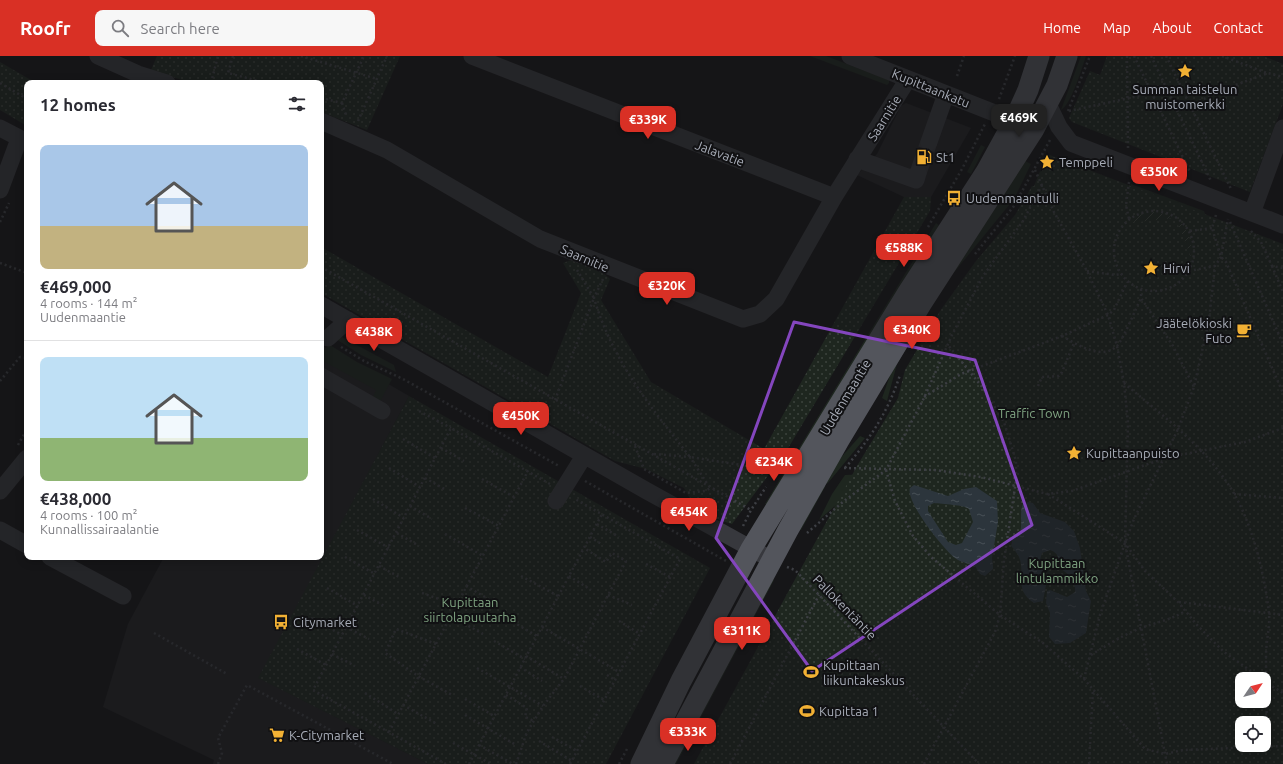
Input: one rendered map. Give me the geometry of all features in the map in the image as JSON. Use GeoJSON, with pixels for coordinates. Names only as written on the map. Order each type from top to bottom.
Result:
{"type":"FeatureCollection","features":[{"type":"Feature","properties":{"kind":"main road","name":"Uudenmaantie"},"geometry":{"type":"LineString","coordinates":[[641,764],[681,681],[751,549],[907,294],[986,172],[1014,121],[1028,90],[1039,56]]}},
{"type":"Feature","properties":{"kind":"main road","name":"Uudenmaantie"},"geometry":{"type":"LineString","coordinates":[[663,764],[772,560],[839,440],[921,304],[1034,129],[1057,85],[1068,56]]}},
{"type":"Feature","properties":{"kind":"street"},"geometry":{"type":"LineString","coordinates":[[98,56],[138,74],[157,80]]}},
{"type":"Feature","properties":{"kind":"street","name":"Jalavatie"},"geometry":{"type":"LineString","coordinates":[[472,56],[834,197]]}},
{"type":"Feature","properties":{"kind":"street","name":"Kupittaankatu"},"geometry":{"type":"LineString","coordinates":[[850,56],[1034,129]]}},
{"type":"Feature","properties":{"kind":"street","name":"Saarnitie"},"geometry":{"type":"LineString","coordinates":[[324,122],[387,150],[540,239],[608,268],[733,317],[743,319],[751,318],[760,314],[776,299],[834,197],[908,79]]}},
{"type":"Feature","properties":{"kind":"street"},"geometry":{"type":"LineString","coordinates":[[929,142],[946,94]]}},
{"type":"Feature","properties":{"kind":"street"},"geometry":{"type":"LineString","coordinates":[[1048,104],[1059,127],[1071,143],[1283,225]]}},
{"type":"Feature","properties":{"kind":"street"},"geometry":{"type":"LineString","coordinates":[[0,128],[23,141],[0,190]]}},
{"type":"Feature","properties":{"kind":"street"},"geometry":{"type":"LineString","coordinates":[[1252,213],[1283,128]]}},
{"type":"Feature","properties":{"kind":"street"},"geometry":{"type":"LineString","coordinates":[[857,160],[917,177]]}},
{"type":"Feature","properties":{"kind":"street"},"geometry":{"type":"LineString","coordinates":[[324,307],[584,456],[772,560]]}},
{"type":"Feature","properties":{"kind":"street"},"geometry":{"type":"LineString","coordinates":[[328,338],[348,320]]}},
{"type":"Feature","properties":{"kind":"street"},"geometry":{"type":"LineString","coordinates":[[324,378],[382,411]]}},
{"type":"Feature","properties":{"kind":"street"},"geometry":{"type":"LineString","coordinates":[[559,496],[584,456]]}},
{"type":"Feature","properties":{"kind":"street"},"geometry":{"type":"LineString","coordinates":[[0,491],[24,462]]}},
{"type":"Feature","properties":{"kind":"street"},"geometry":{"type":"LineString","coordinates":[[0,530],[24,543]]}},
{"type":"Feature","properties":{"kind":"street"},"geometry":{"type":"LineString","coordinates":[[56,560],[123,596]]}},
{"type":"Feature","properties":{"kind":"path"},"geometry":{"type":"LineString","coordinates":[[211,80],[218,56]]}},
{"type":"Feature","properties":{"kind":"path"},"geometry":{"type":"LineString","coordinates":[[233,56],[228,73],[255,80]]}},
{"type":"Feature","properties":{"kind":"path"},"geometry":{"type":"LineString","coordinates":[[301,56],[377,79]]}},
{"type":"Feature","properties":{"kind":"path"},"geometry":{"type":"LineString","coordinates":[[324,99],[342,104],[364,56]]}},
{"type":"Feature","properties":{"kind":"path"},"geometry":{"type":"LineString","coordinates":[[351,135],[387,56]]}},
{"type":"Feature","properties":{"kind":"path"},"geometry":{"type":"LineString","coordinates":[[957,76],[964,56]]}},
{"type":"Feature","properties":{"kind":"path"},"geometry":{"type":"LineString","coordinates":[[1000,98],[1015,56]]}},
{"type":"Feature","properties":{"kind":"path"},"geometry":{"type":"LineString","coordinates":[[1127,56],[1128,149]]}},
{"type":"Feature","properties":{"kind":"path"},"geometry":{"type":"LineString","coordinates":[[1134,56],[1190,172]]}},
{"type":"Feature","properties":{"kind":"path"},"geometry":{"type":"LineString","coordinates":[[1151,56],[1210,180]]}},
{"type":"Feature","properties":{"kind":"path"},"geometry":{"type":"LineString","coordinates":[[1166,56],[1230,188]]}},
{"type":"Feature","properties":{"kind":"path"},"geometry":{"type":"LineString","coordinates":[[1222,56],[1283,77]]}},
{"type":"Feature","properties":{"kind":"path"},"geometry":{"type":"LineString","coordinates":[[1190,105],[1233,86],[1268,73]]}},
{"type":"Feature","properties":{"kind":"path"},"geometry":{"type":"LineString","coordinates":[[0,83],[24,97]]}},
{"type":"Feature","properties":{"kind":"path"},"geometry":{"type":"LineString","coordinates":[[1068,111],[1181,87]]}},
{"type":"Feature","properties":{"kind":"path"},"geometry":{"type":"LineString","coordinates":[[975,255],[1006,218],[1038,162]]}},
{"type":"Feature","properties":{"kind":"path"},"geometry":{"type":"LineString","coordinates":[[1034,170],[1054,212],[1087,270],[1108,315],[1117,346],[1124,382],[1128,424],[1125,543],[1167,764]]}},
{"type":"Feature","properties":{"kind":"path"},"geometry":{"type":"LineString","coordinates":[[1129,219],[1126,205],[1130,180]]}},
{"type":"Feature","properties":{"kind":"path"},"geometry":{"type":"LineString","coordinates":[[1225,186],[1227,180]]}},
{"type":"Feature","properties":{"kind":"path"},"geometry":{"type":"LineString","coordinates":[[810,525],[803,538],[844,501],[886,470],[924,398],[948,345],[983,276],[1023,221],[1042,185]]}},
{"type":"Feature","properties":{"kind":"path"},"geometry":{"type":"LineString","coordinates":[[1162,211],[1174,215],[1183,222],[1190,231],[1194,244],[1194,258],[1189,271],[1180,282],[1168,288],[1154,291],[1141,290],[1128,282],[1121,274],[1114,250],[1116,238],[1129,219],[1145,212],[1162,211]]}},
{"type":"Feature","properties":{"kind":"path"},"geometry":{"type":"LineString","coordinates":[[1216,214],[1212,228],[1221,257],[1226,262],[1283,393]]}},
{"type":"Feature","properties":{"kind":"path"},"geometry":{"type":"LineString","coordinates":[[1228,219],[1236,222]]}},
{"type":"Feature","properties":{"kind":"path"},"geometry":{"type":"LineString","coordinates":[[1084,679],[1100,615],[1134,519],[1165,458],[1194,387],[1209,320],[1215,266],[1221,257],[1228,219]]}},
{"type":"Feature","properties":{"kind":"path"},"geometry":{"type":"LineString","coordinates":[[1228,219],[1283,344]]}},
{"type":"Feature","properties":{"kind":"path"},"geometry":{"type":"LineString","coordinates":[[1190,231],[1212,228]]}},
{"type":"Feature","properties":{"kind":"path"},"geometry":{"type":"LineString","coordinates":[[1246,229],[1252,231],[1261,242],[1283,292]]}},
{"type":"Feature","properties":{"kind":"path"},"geometry":{"type":"LineString","coordinates":[[563,249],[594,298],[600,319],[615,352],[635,386],[690,457],[711,488]]}},
{"type":"Feature","properties":{"kind":"path"},"geometry":{"type":"LineString","coordinates":[[0,263],[24,272]]}},
{"type":"Feature","properties":{"kind":"path"},"geometry":{"type":"LineString","coordinates":[[1189,271],[1215,266]]}},
{"type":"Feature","properties":{"kind":"path"},"geometry":{"type":"LineString","coordinates":[[1272,266],[1283,268]]}},
{"type":"Feature","properties":{"kind":"path"},"geometry":{"type":"LineString","coordinates":[[555,400],[594,298],[608,268]]}},
{"type":"Feature","properties":{"kind":"path"},"geometry":{"type":"LineString","coordinates":[[324,269],[751,510]]}},
{"type":"Feature","properties":{"kind":"path"},"geometry":{"type":"LineString","coordinates":[[1087,270],[1115,275],[1121,274]]}},
{"type":"Feature","properties":{"kind":"path"},"geometry":{"type":"LineString","coordinates":[[924,398],[961,374],[1062,336],[1108,315],[1114,310],[1128,282]]}},
{"type":"Feature","properties":{"kind":"path"},"geometry":{"type":"LineString","coordinates":[[1062,336],[1088,350],[1104,352],[1117,346],[1141,298],[1141,290]]}},
{"type":"Feature","properties":{"kind":"path"},"geometry":{"type":"LineString","coordinates":[[1141,298],[1173,346],[1194,387]]}},
{"type":"Feature","properties":{"kind":"path"},"geometry":{"type":"LineString","coordinates":[[328,338],[364,361],[403,379],[726,561]]}},
{"type":"Feature","properties":{"kind":"path"},"geometry":{"type":"LineString","coordinates":[[1038,386],[1042,378],[1059,376],[1074,343]]}},
{"type":"Feature","properties":{"kind":"path"},"geometry":{"type":"LineString","coordinates":[[924,764],[995,632],[1000,615],[1004,560],[1017,469],[1009,435],[1004,422],[970,371],[948,345]]}},
{"type":"Feature","properties":{"kind":"path"},"geometry":{"type":"LineString","coordinates":[[0,381],[20,357],[24,358]]}},
{"type":"Feature","properties":{"kind":"path"},"geometry":{"type":"LineString","coordinates":[[840,474],[865,445],[890,403],[901,372]]}},
{"type":"Feature","properties":{"kind":"path"},"geometry":{"type":"LineString","coordinates":[[1124,382],[1202,452],[1226,481],[1234,494],[1246,520],[1257,553],[1269,613],[1270,629],[1265,672]]}},
{"type":"Feature","properties":{"kind":"path"},"geometry":{"type":"LineString","coordinates":[[419,411],[528,471],[559,496],[602,514],[680,559],[571,762],[539,741]]}},
{"type":"Feature","properties":{"kind":"path"},"geometry":{"type":"LineString","coordinates":[[446,764],[313,690],[451,428]]}},
{"type":"Feature","properties":{"kind":"path"},"geometry":{"type":"LineString","coordinates":[[844,468],[935,470],[981,477],[1014,487],[1047,494],[1072,491],[1165,458],[1202,452],[1245,442],[1283,428]]}},
{"type":"Feature","properties":{"kind":"path"},"geometry":{"type":"LineString","coordinates":[[404,439],[436,458]]}},
{"type":"Feature","properties":{"kind":"path"},"geometry":{"type":"LineString","coordinates":[[634,445],[644,469],[686,493],[705,491],[711,488]]}},
{"type":"Feature","properties":{"kind":"path"},"geometry":{"type":"LineString","coordinates":[[441,448],[464,461]]}},
{"type":"Feature","properties":{"kind":"path"},"geometry":{"type":"LineString","coordinates":[[652,454],[690,457],[741,465],[755,464],[788,456]]}},
{"type":"Feature","properties":{"kind":"path"},"geometry":{"type":"LineString","coordinates":[[389,468],[420,487]]}},
{"type":"Feature","properties":{"kind":"path"},"geometry":{"type":"LineString","coordinates":[[886,470],[895,501],[913,536],[931,557],[1000,615],[1043,643],[1084,679],[1145,748],[1166,754],[1183,750],[1235,748]]}},
{"type":"Feature","properties":{"kind":"path"},"geometry":{"type":"LineString","coordinates":[[388,732],[528,471]]}},
{"type":"Feature","properties":{"kind":"path"},"geometry":{"type":"LineString","coordinates":[[425,478],[446,490]]}},
{"type":"Feature","properties":{"kind":"path"},"geometry":{"type":"LineString","coordinates":[[482,479],[514,497]]}},
{"type":"Feature","properties":{"kind":"path"},"geometry":{"type":"LineString","coordinates":[[1047,494],[1125,543],[1145,571],[1178,602],[1224,652],[1252,672]]}},
{"type":"Feature","properties":{"kind":"path"},"geometry":{"type":"LineString","coordinates":[[1234,494],[1283,498]]}},
{"type":"Feature","properties":{"kind":"path"},"geometry":{"type":"LineString","coordinates":[[373,499],[404,518]]}},
{"type":"Feature","properties":{"kind":"path"},"geometry":{"type":"LineString","coordinates":[[410,506],[432,519]]}},
{"type":"Feature","properties":{"kind":"path"},"geometry":{"type":"LineString","coordinates":[[465,508],[499,526]]}},
{"type":"Feature","properties":{"kind":"path"},"geometry":{"type":"LineString","coordinates":[[469,764],[602,514]]}},
{"type":"Feature","properties":{"kind":"path"},"geometry":{"type":"LineString","coordinates":[[597,524],[619,537]]}},
{"type":"Feature","properties":{"kind":"path"},"geometry":{"type":"LineString","coordinates":[[357,530],[389,548]]}},
{"type":"Feature","properties":{"kind":"path"},"geometry":{"type":"LineString","coordinates":[[396,533],[419,546]]}},
{"type":"Feature","properties":{"kind":"path"},"geometry":{"type":"LineString","coordinates":[[445,534],[482,556]]}},
{"type":"Feature","properties":{"kind":"path"},"geometry":{"type":"LineString","coordinates":[[590,537],[604,545]]}},
{"type":"Feature","properties":{"kind":"path"},"geometry":{"type":"LineString","coordinates":[[479,745],[514,764],[527,732],[543,706],[564,679],[626,562],[612,553],[606,562],[584,548]]}},
{"type":"Feature","properties":{"kind":"path"},"geometry":{"type":"LineString","coordinates":[[345,557],[375,574]]}},
{"type":"Feature","properties":{"kind":"path","name":"Pallokentäntie"},"geometry":{"type":"LineString","coordinates":[[772,560],[795,570],[979,764]]}},
{"type":"Feature","properties":{"kind":"path"},"geometry":{"type":"LineString","coordinates":[[646,564],[670,577]]}},
{"type":"Feature","properties":{"kind":"path"},"geometry":{"type":"LineString","coordinates":[[379,566],[401,578]]}},
{"type":"Feature","properties":{"kind":"path"},"geometry":{"type":"LineString","coordinates":[[521,576],[558,596]]}},
{"type":"Feature","properties":{"kind":"path"},"geometry":{"type":"LineString","coordinates":[[569,576],[591,590]]}},
{"type":"Feature","properties":{"kind":"path"},"geometry":{"type":"LineString","coordinates":[[466,586],[499,605]]}},
{"type":"Feature","properties":{"kind":"path"},"geometry":{"type":"LineString","coordinates":[[327,588],[358,606]]}},
{"type":"Feature","properties":{"kind":"path"},"geometry":{"type":"LineString","coordinates":[[422,593],[456,605]]}},
{"type":"Feature","properties":{"kind":"path"},"geometry":{"type":"LineString","coordinates":[[364,595],[386,607]]}},
{"type":"Feature","properties":{"kind":"path"},"geometry":{"type":"LineString","coordinates":[[608,595],[632,605]]}},
{"type":"Feature","properties":{"kind":"path"},"geometry":{"type":"LineString","coordinates":[[730,764],[819,595]]}},
{"type":"Feature","properties":{"kind":"path"},"geometry":{"type":"LineString","coordinates":[[1178,602],[1283,615]]}},
{"type":"Feature","properties":{"kind":"path"},"geometry":{"type":"LineString","coordinates":[[1091,655],[1141,628],[1173,619],[1185,611]]}},
{"type":"Feature","properties":{"kind":"path"},"geometry":{"type":"LineString","coordinates":[[451,616],[483,634]]}},
{"type":"Feature","properties":{"kind":"path"},"geometry":{"type":"LineString","coordinates":[[311,618],[342,636]]}},
{"type":"Feature","properties":{"kind":"path"},"geometry":{"type":"LineString","coordinates":[[619,621],[640,634]]}},
{"type":"Feature","properties":{"kind":"path"},"geometry":{"type":"LineString","coordinates":[[513,622],[537,636]]}},
{"type":"Feature","properties":{"kind":"path"},"geometry":{"type":"LineString","coordinates":[[346,627],[369,639]]}},
{"type":"Feature","properties":{"kind":"path"},"geometry":{"type":"LineString","coordinates":[[542,627],[619,672]]}},
{"type":"Feature","properties":{"kind":"path"},"geometry":{"type":"LineString","coordinates":[[436,644],[396,629],[385,653],[418,676],[452,695]]}},
{"type":"Feature","properties":{"kind":"path"},"geometry":{"type":"LineString","coordinates":[[154,633],[227,674]]}},
{"type":"Feature","properties":{"kind":"path"},"geometry":{"type":"LineString","coordinates":[[494,641],[564,679]]}},
{"type":"Feature","properties":{"kind":"path"},"geometry":{"type":"LineString","coordinates":[[297,649],[326,665]]}},
{"type":"Feature","properties":{"kind":"path"},"geometry":{"type":"LineString","coordinates":[[332,654],[355,666]]}},
{"type":"Feature","properties":{"kind":"path"},"geometry":{"type":"LineString","coordinates":[[520,667],[542,681]]}},
{"type":"Feature","properties":{"kind":"path"},"geometry":{"type":"LineString","coordinates":[[477,668],[543,706]]}},
{"type":"Feature","properties":{"kind":"path"},"geometry":{"type":"LineString","coordinates":[[607,675],[615,680]]}},
{"type":"Feature","properties":{"kind":"path"},"geometry":{"type":"LineString","coordinates":[[218,764],[222,754],[218,738],[247,685],[393,764]]}},
{"type":"Feature","properties":{"kind":"path"},"geometry":{"type":"LineString","coordinates":[[1271,685],[1283,693]]}},
{"type":"Feature","properties":{"kind":"path"},"geometry":{"type":"LineString","coordinates":[[580,686],[604,700]]}},
{"type":"Feature","properties":{"kind":"path"},"geometry":{"type":"LineString","coordinates":[[1089,764],[1093,689]]}},
{"type":"Feature","properties":{"kind":"path"},"geometry":{"type":"LineString","coordinates":[[365,692],[398,714]]}},
{"type":"Feature","properties":{"kind":"path"},"geometry":{"type":"LineString","coordinates":[[506,695],[527,708],[525,716],[534,721]]}},
{"type":"Feature","properties":{"kind":"path"},"geometry":{"type":"LineString","coordinates":[[465,699],[494,716]]}},
{"type":"Feature","properties":{"kind":"path"},"geometry":{"type":"LineString","coordinates":[[403,705],[437,724]]}},
{"type":"Feature","properties":{"kind":"path"},"geometry":{"type":"LineString","coordinates":[[465,714],[516,745]]}},
{"type":"Feature","properties":{"kind":"path"},"geometry":{"type":"LineString","coordinates":[[552,737],[577,751]]}},
{"type":"Feature","properties":{"kind":"path"},"geometry":{"type":"LineString","coordinates":[[453,743],[491,764]]}},
{"type":"Feature","properties":{"kind":"path"},"geometry":{"type":"LineString","coordinates":[[1271,747],[1283,746]]}},
{"type":"Feature","properties":{"kind":"highlighted area"},"geometry":{"type":"Polygon","coordinates":[[[794,322],[975,360],[1032,525],[812,671],[716,538],[794,322]]]}},
{"type":"Feature","properties":{"kind":"shaded area"},"geometry":{"type":"Polygon","coordinates":[[[906,103],[971,128],[931,197],[904,197],[857,175],[877,154],[901,106],[906,103]]]}},
{"type":"Feature","properties":{"kind":"shaded area"},"geometry":{"type":"Polygon","coordinates":[[[324,347],[409,396],[324,556],[324,347]]]}},
{"type":"Feature","properties":{"kind":"shaded area"},"geometry":{"type":"Polygon","coordinates":[[[162,560],[322,560],[259,678],[428,764],[213,764],[214,760],[103,707],[128,624],[162,560]]]}},
{"type":"Feature","properties":{"kind":"green space"},"geometry":{"type":"Polygon","coordinates":[[[157,56],[400,56],[367,130],[324,113],[324,80],[182,80],[151,70],[157,56]]]}},
{"type":"Feature","properties":{"kind":"green space"},"geometry":{"type":"Polygon","coordinates":[[[810,56],[826,56],[889,80],[889,83],[887,85],[810,56]]]}},
{"type":"Feature","properties":{"kind":"green space"},"geometry":{"type":"Polygon","coordinates":[[[1081,56],[1086,56],[1079,77],[1069,101],[1061,110],[1081,56]]]}},
{"type":"Feature","properties":{"kind":"green space"},"geometry":{"type":"Polygon","coordinates":[[[1107,56],[1263,56],[1283,64],[1283,104],[1250,192],[1072,122],[1069,118],[1090,71],[1100,75],[1107,56]]]}},
{"type":"Feature","properties":{"kind":"green space"},"geometry":{"type":"Polygon","coordinates":[[[0,62],[31,80],[24,80],[24,124],[0,110],[0,62]]]}},
{"type":"Feature","properties":{"kind":"green space"},"geometry":{"type":"Polygon","coordinates":[[[981,145],[985,147],[971,174],[967,172],[981,145]]]}},
{"type":"Feature","properties":{"kind":"green space","name":"Kupittaanpuisto"},"geometry":{"type":"Polygon","coordinates":[[[1047,154],[1283,244],[1283,764],[694,764],[857,466],[898,398],[905,370],[940,311],[976,261],[1015,215],[1032,186],[1034,186],[1047,154]]]}},
{"type":"Feature","properties":{"kind":"green space"},"geometry":{"type":"Polygon","coordinates":[[[1025,161],[1031,164],[1014,199],[952,275],[941,291],[1025,161]]]}},
{"type":"Feature","properties":{"kind":"green space"},"geometry":{"type":"Polygon","coordinates":[[[1131,184],[1204,211],[1206,216],[1130,190],[1131,184]]]}},
{"type":"Feature","properties":{"kind":"green space"},"geometry":{"type":"Polygon","coordinates":[[[904,197],[931,197],[930,211],[787,450],[732,524],[716,519],[696,501],[689,497],[684,488],[646,469],[615,461],[324,295],[324,249],[548,377],[581,293],[563,263],[571,260],[602,272],[610,279],[601,300],[651,382],[764,449],[904,197]]]}},
{"type":"Feature","properties":{"kind":"green space"},"geometry":{"type":"Polygon","coordinates":[[[1154,212],[1174,218],[1129,223],[1140,215],[1154,212]]]}},
{"type":"Feature","properties":{"kind":"green space"},"geometry":{"type":"Polygon","coordinates":[[[1178,220],[1185,228],[1189,237],[1191,257],[1177,222],[1178,220]]]}},
{"type":"Feature","properties":{"kind":"green space"},"geometry":{"type":"Polygon","coordinates":[[[936,223],[940,226],[769,506],[765,504],[936,223]]]}},
{"type":"Feature","properties":{"kind":"green space"},"geometry":{"type":"Polygon","coordinates":[[[934,302],[897,364],[887,401],[882,398],[894,364],[934,302]]]}},
{"type":"Feature","properties":{"kind":"green space"},"geometry":{"type":"Polygon","coordinates":[[[342,337],[394,365],[396,372],[361,355],[336,339],[342,337]]]}},
{"type":"Feature","properties":{"kind":"green space"},"geometry":{"type":"Polygon","coordinates":[[[330,345],[357,362],[392,379],[381,400],[379,402],[372,399],[376,390],[324,362],[324,349],[330,345]]]}},
{"type":"Feature","properties":{"kind":"green space","name":"Kupittaan siirtolapuutarha"},"geometry":{"type":"Polygon","coordinates":[[[409,396],[710,568],[606,764],[428,764],[258,678],[321,560],[324,560],[324,555],[409,396]]]}},
{"type":"Feature","properties":{"kind":"green space"},"geometry":{"type":"Polygon","coordinates":[[[860,436],[865,438],[828,483],[825,484],[825,487],[801,530],[798,529],[829,471],[860,436]]]}},
{"type":"Feature","properties":{"kind":"green space"},"geometry":{"type":"Polygon","coordinates":[[[865,474],[843,499],[819,520],[832,494],[845,475],[865,474]]]}},
{"type":"Feature","properties":{"kind":"green space"},"geometry":{"type":"Polygon","coordinates":[[[771,579],[774,580],[676,764],[672,764],[771,579]]]}},
{"type":"Feature","properties":{"kind":"water"},"geometry":{"type":"Polygon","coordinates":[[[914,485],[948,496],[964,489],[976,487],[997,501],[998,522],[992,558],[993,569],[985,576],[980,574],[975,566],[955,558],[926,525],[913,503],[910,488],[914,485]],[[934,503],[928,506],[928,511],[948,542],[956,545],[962,543],[973,522],[969,509],[934,503]]]}},
{"type":"Feature","properties":{"kind":"water"},"geometry":{"type":"Polygon","coordinates":[[[1028,502],[1033,503],[1040,513],[1065,522],[1074,531],[1080,548],[1086,591],[1091,601],[1086,633],[1070,643],[1055,644],[1049,637],[1050,613],[1046,603],[1047,591],[1050,590],[1067,597],[1075,592],[1073,581],[1070,576],[1061,569],[1056,553],[1050,550],[1042,553],[1039,563],[1047,580],[1043,601],[1034,603],[1028,598],[1022,587],[1021,563],[1011,546],[1013,537],[1020,532],[1021,511],[1023,504],[1028,502]]]}},
{"type":"Feature","properties":{"kind":"tunnel"},"geometry":{"type":"LineString","coordinates":[[918,173],[929,142]]}},
{"type":"Feature","properties":{"kind":"place","name":"Summan taistelun muistomerkki"},"geometry":{"type":"Point","coordinates":[1185,71]}},
{"type":"Feature","properties":{"kind":"place","name":"St1"},"geometry":{"type":"Point","coordinates":[924,157]}},
{"type":"Feature","properties":{"kind":"place","name":"Temppeli"},"geometry":{"type":"Point","coordinates":[1047,162]}},
{"type":"Feature","properties":{"kind":"place","name":"Uudenmaantulli"},"geometry":{"type":"Point","coordinates":[954,198]}},
{"type":"Feature","properties":{"kind":"place","name":"Hirvi"},"geometry":{"type":"Point","coordinates":[1151,268]}},
{"type":"Feature","properties":{"kind":"place","name":"Jäätelökioski Futo"},"geometry":{"type":"Point","coordinates":[1244,330]}},
{"type":"Feature","properties":{"kind":"place","name":"Kupittaanpuisto"},"geometry":{"type":"Point","coordinates":[1074,453]}},
{"type":"Feature","properties":{"kind":"place","name":"Citymarket"},"geometry":{"type":"Point","coordinates":[281,622]}},
{"type":"Feature","properties":{"kind":"place","name":"Kupittaan liikuntakeskus"},"geometry":{"type":"Point","coordinates":[811,672]}},
{"type":"Feature","properties":{"kind":"place","name":"Kupittaa 1"},"geometry":{"type":"Point","coordinates":[807,711]}},
{"type":"Feature","properties":{"kind":"place","name":"K-Citymarket"},"geometry":{"type":"Point","coordinates":[277,735]}},
{"type":"Feature","properties":{"kind":"park label","name":"Traffic Town"},"geometry":{"type":"Point","coordinates":[1034,413]}},
{"type":"Feature","properties":{"kind":"park label","name":"Kupittaan lintulammikko"},"geometry":{"type":"Point","coordinates":[1057,570]}}]}
